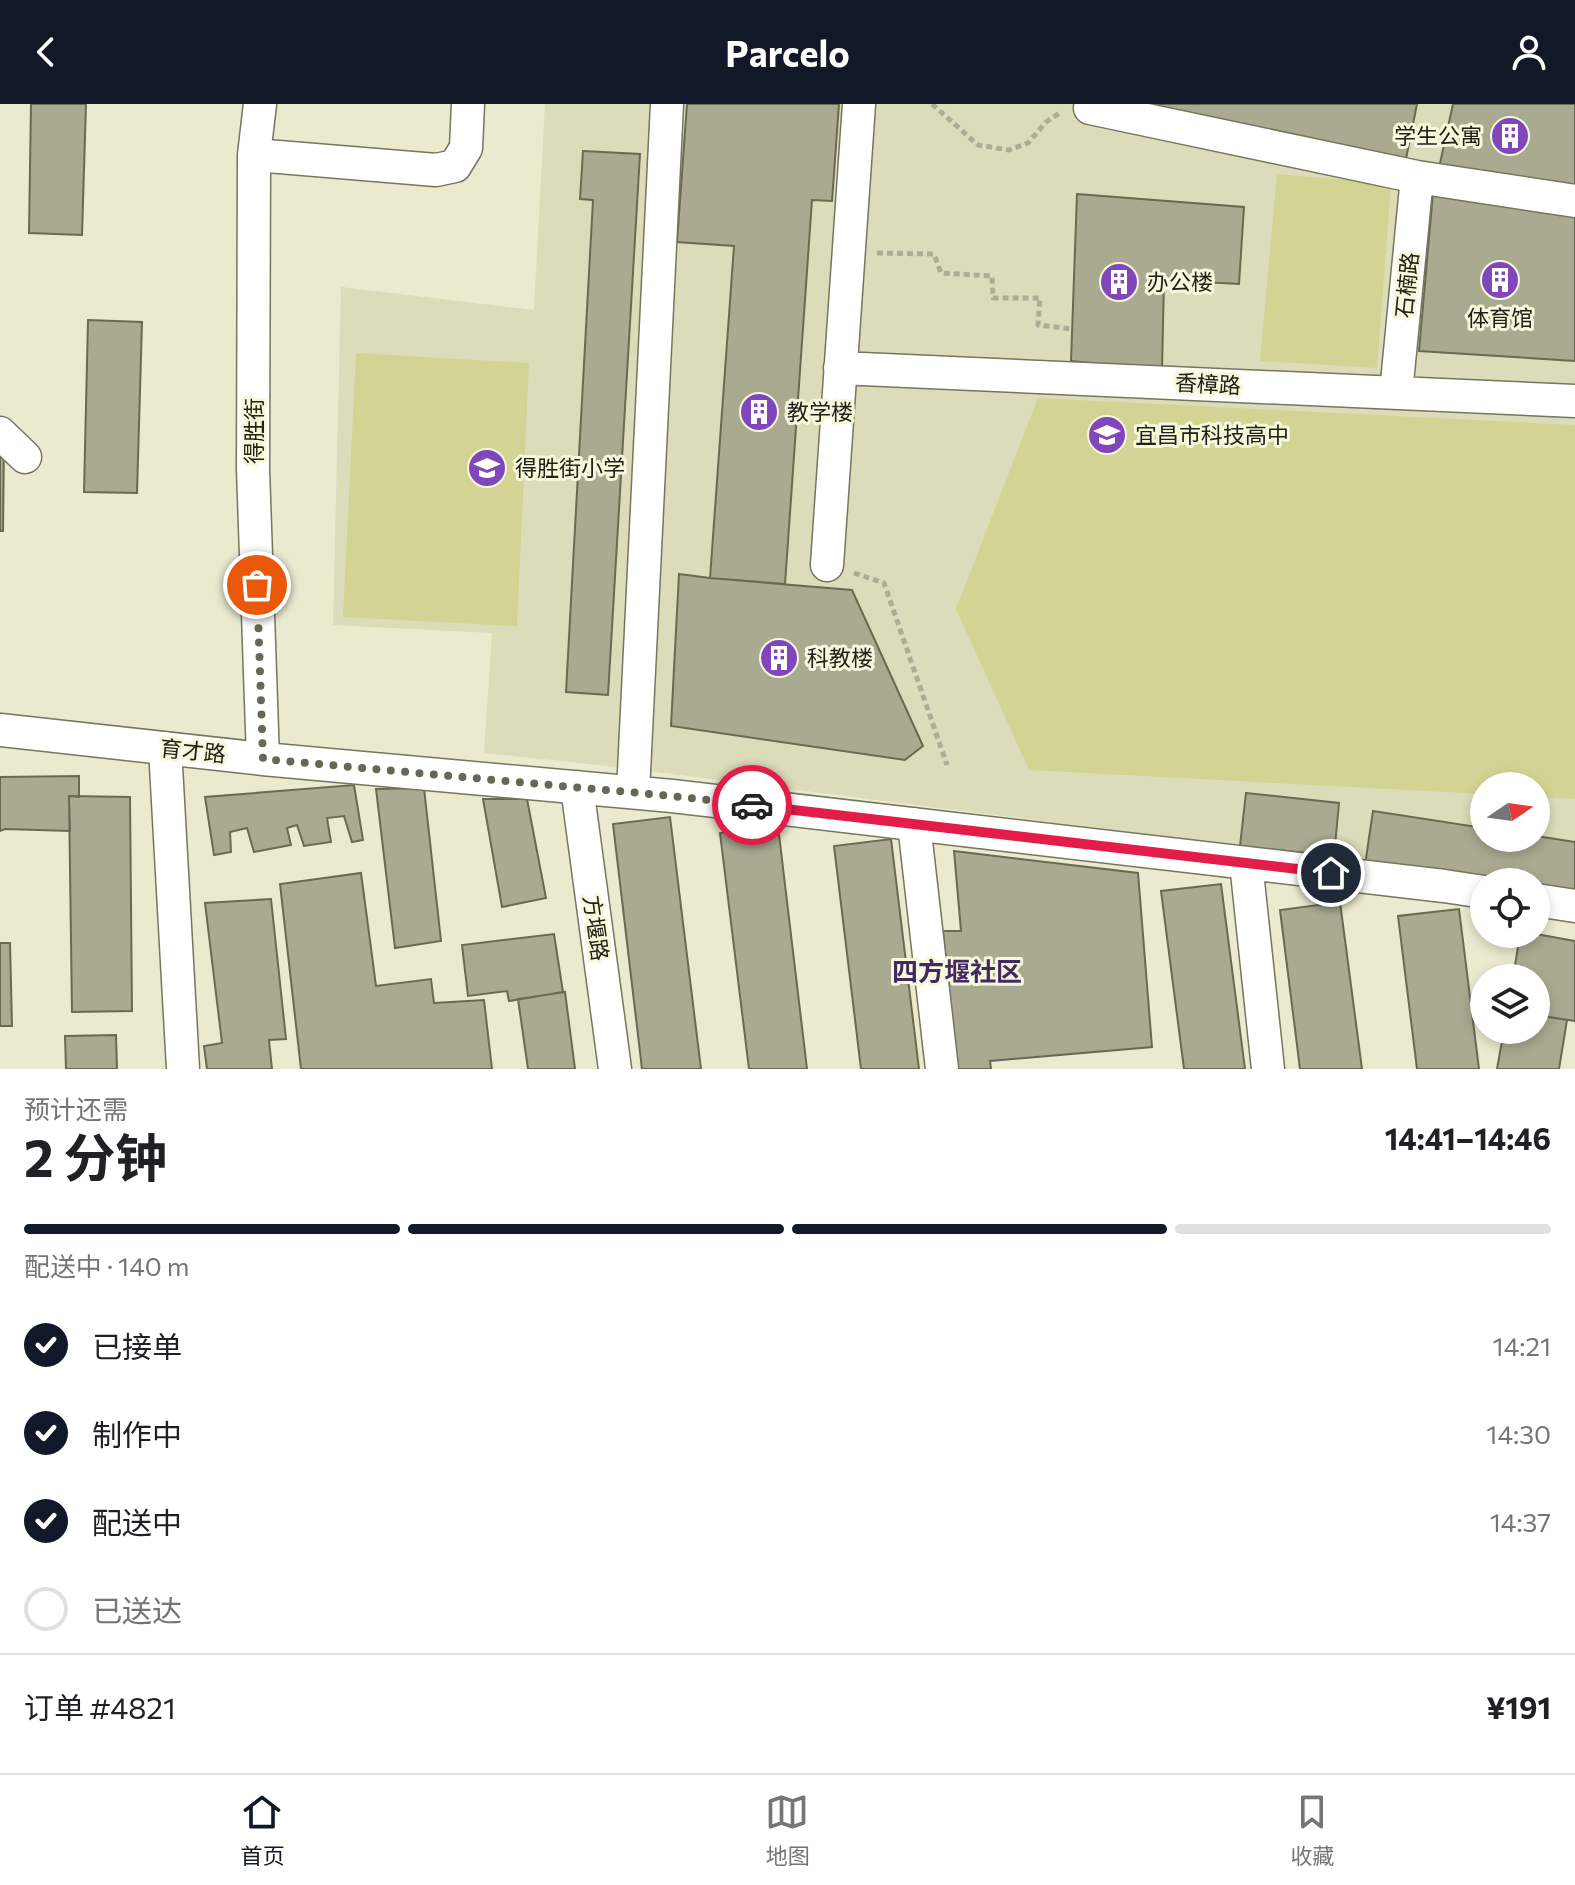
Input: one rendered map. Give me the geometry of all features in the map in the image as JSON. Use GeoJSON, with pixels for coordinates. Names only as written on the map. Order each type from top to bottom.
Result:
{"type":"FeatureCollection","features":[{"type":"Feature","properties":{"kind":"street","name":"得胜街"},"geometry":{"type":"LineString","coordinates":[[260,104],[254,155],[253,469],[263,759]]}},
{"type":"Feature","properties":{"kind":"street"},"geometry":{"type":"LineString","coordinates":[[254,155],[436,170],[455,166],[466,148],[468,104]]}},
{"type":"Feature","properties":{"kind":"street"},"geometry":{"type":"LineString","coordinates":[[633,792],[667,104]]}},
{"type":"Feature","properties":{"kind":"street"},"geometry":{"type":"LineString","coordinates":[[827,565],[859,104]]}},
{"type":"Feature","properties":{"kind":"street"},"geometry":{"type":"LineString","coordinates":[[1090,108],[1417,177],[1575,201]]}},
{"type":"Feature","properties":{"kind":"street","name":"石楠路"},"geometry":{"type":"LineString","coordinates":[[1396,393],[1417,177]]}},
{"type":"Feature","properties":{"kind":"street","name":"香樟路"},"geometry":{"type":"LineString","coordinates":[[840,368],[1575,401]]}},
{"type":"Feature","properties":{"kind":"street"},"geometry":{"type":"LineString","coordinates":[[0,433],[25,457]]}},
{"type":"Feature","properties":{"kind":"street","name":"育才路"},"geometry":{"type":"LineString","coordinates":[[0,730],[263,759],[633,792],[1470,890]]}},
{"type":"Feature","properties":{"kind":"street"},"geometry":{"type":"LineString","coordinates":[[165,748],[183,1069]]}},
{"type":"Feature","properties":{"kind":"street","name":"方堰路"},"geometry":{"type":"LineString","coordinates":[[577,787],[615,1069]]}},
{"type":"Feature","properties":{"kind":"street"},"geometry":{"type":"LineString","coordinates":[[914,824],[942,1069]]}},
{"type":"Feature","properties":{"kind":"street"},"geometry":{"type":"LineString","coordinates":[[1246,863],[1268,1069]]}},
{"type":"Feature","properties":{"kind":"street"},"geometry":{"type":"LineString","coordinates":[[1550,902],[1575,906]]}},
{"type":"Feature","properties":{"kind":"path"},"geometry":{"type":"LineString","coordinates":[[932,104],[978,145],[1009,150],[1028,143],[1046,122],[1064,110],[1090,108]]}},
{"type":"Feature","properties":{"kind":"path"},"geometry":{"type":"LineString","coordinates":[[866,253],[934,254],[941,273],[992,276],[993,298],[1040,298],[1038,325],[1072,329]]}},
{"type":"Feature","properties":{"kind":"path"},"geometry":{"type":"LineString","coordinates":[[827,565],[884,583],[947,765]]}},
{"type":"Feature","properties":{"kind":"shaded area","name":"宜昌市科技高中"},"geometry":{"type":"Polygon","coordinates":[[[545,104],[1575,104],[1575,886],[1550,883],[1550,868],[1470,868],[1470,873],[484,753],[492,633],[333,625],[341,287],[534,310],[545,104]]]}},
{"type":"Feature","properties":{"kind":"green space"},"geometry":{"type":"Polygon","coordinates":[[[1277,174],[1391,184],[1377,368],[1260,361],[1277,174]]]}},
{"type":"Feature","properties":{"kind":"green space"},"geometry":{"type":"Polygon","coordinates":[[[356,353],[529,363],[517,626],[343,617],[356,353]]]}},
{"type":"Feature","properties":{"kind":"green space"},"geometry":{"type":"Polygon","coordinates":[[[1038,398],[1575,425],[1575,799],[1550,798],[1550,772],[1470,772],[1470,793],[1029,770],[956,609],[1038,398]]]}},
{"type":"Feature","properties":{"kind":"building"},"geometry":{"type":"Polygon","coordinates":[[[31,104],[86,104],[82,235],[29,233],[31,104]]]}},
{"type":"Feature","properties":{"kind":"building","name":"教学楼"},"geometry":{"type":"Polygon","coordinates":[[[687,104],[839,104],[832,201],[812,200],[785,584],[710,578],[734,246],[677,242],[687,104]]]}},
{"type":"Feature","properties":{"kind":"building","name":"学生公寓"},"geometry":{"type":"Polygon","coordinates":[[[1143,104],[1417,104],[1405,164],[1143,104]]]}},
{"type":"Feature","properties":{"kind":"building","name":"学生公寓"},"geometry":{"type":"Polygon","coordinates":[[[1453,104],[1575,104],[1575,192],[1439,168],[1453,104]]]}},
{"type":"Feature","properties":{"kind":"building"},"geometry":{"type":"Polygon","coordinates":[[[583,151],[640,154],[608,695],[566,692],[593,200],[580,199],[583,151]]]}},
{"type":"Feature","properties":{"kind":"building","name":"体育馆"},"geometry":{"type":"Polygon","coordinates":[[[1433,193],[1575,208],[1575,361],[1419,351],[1433,193]]]}},
{"type":"Feature","properties":{"kind":"building","name":"办公楼"},"geometry":{"type":"Polygon","coordinates":[[[1077,194],[1244,207],[1239,284],[1164,280],[1162,370],[1071,361],[1077,194]]]}},
{"type":"Feature","properties":{"kind":"building"},"geometry":{"type":"Polygon","coordinates":[[[88,320],[142,322],[137,493],[84,492],[88,320]]]}},
{"type":"Feature","properties":{"kind":"building"},"geometry":{"type":"Polygon","coordinates":[[[0,440],[4,440],[3,531],[0,531],[0,440]]]}},
{"type":"Feature","properties":{"kind":"building","name":"科教楼"},"geometry":{"type":"Polygon","coordinates":[[[679,574],[852,590],[923,746],[905,760],[671,726],[679,574]]]}},
{"type":"Feature","properties":{"kind":"building"},"geometry":{"type":"Polygon","coordinates":[[[79,776],[79,797],[69,796],[70,831],[0,831],[0,777],[79,776]]]}},
{"type":"Feature","properties":{"kind":"building"},"geometry":{"type":"Polygon","coordinates":[[[354,785],[363,840],[352,842],[344,816],[327,818],[331,842],[304,846],[297,825],[287,828],[291,845],[254,852],[247,828],[230,832],[231,852],[214,855],[205,797],[354,785]]]}},
{"type":"Feature","properties":{"kind":"building"},"geometry":{"type":"Polygon","coordinates":[[[424,788],[441,941],[395,948],[376,789],[424,788]]]}},
{"type":"Feature","properties":{"kind":"building"},"geometry":{"type":"Polygon","coordinates":[[[1246,793],[1339,803],[1334,856],[1240,846],[1246,793]]]}},
{"type":"Feature","properties":{"kind":"building"},"geometry":{"type":"Polygon","coordinates":[[[69,796],[130,797],[132,1011],[72,1012],[69,796]]]}},
{"type":"Feature","properties":{"kind":"building"},"geometry":{"type":"Polygon","coordinates":[[[483,799],[527,799],[546,898],[502,907],[483,799]]]}},
{"type":"Feature","properties":{"kind":"building"},"geometry":{"type":"Polygon","coordinates":[[[1373,811],[1470,826],[1470,852],[1550,852],[1550,838],[1575,842],[1575,897],[1550,893],[1550,868],[1470,868],[1470,880],[1365,865],[1373,811]]]}},
{"type":"Feature","properties":{"kind":"building"},"geometry":{"type":"Polygon","coordinates":[[[670,817],[701,1069],[642,1069],[613,824],[670,817]]]}},
{"type":"Feature","properties":{"kind":"building"},"geometry":{"type":"Polygon","coordinates":[[[778,826],[807,1069],[749,1069],[720,833],[778,826]]]}},
{"type":"Feature","properties":{"kind":"building"},"geometry":{"type":"Polygon","coordinates":[[[891,839],[919,1069],[861,1069],[834,846],[891,839]]]}},
{"type":"Feature","properties":{"kind":"building"},"geometry":{"type":"Polygon","coordinates":[[[954,851],[1138,873],[1152,1047],[990,1061],[991,1069],[957,1069],[943,931],[961,931],[954,851]]]}},
{"type":"Feature","properties":{"kind":"building"},"geometry":{"type":"Polygon","coordinates":[[[361,873],[376,986],[431,979],[434,1003],[484,1000],[492,1069],[301,1069],[280,884],[361,873]]]}},
{"type":"Feature","properties":{"kind":"building"},"geometry":{"type":"Polygon","coordinates":[[[1221,884],[1245,1069],[1184,1069],[1161,891],[1221,884]]]}},
{"type":"Feature","properties":{"kind":"building"},"geometry":{"type":"Polygon","coordinates":[[[271,899],[286,1039],[269,1040],[272,1069],[207,1069],[204,1046],[222,1043],[205,903],[271,899]]]}},
{"type":"Feature","properties":{"kind":"building"},"geometry":{"type":"Polygon","coordinates":[[[1340,902],[1362,1069],[1300,1069],[1280,910],[1340,902]]]}},
{"type":"Feature","properties":{"kind":"building"},"geometry":{"type":"Polygon","coordinates":[[[1459,909],[1470,997],[1470,1044],[1476,1044],[1479,1069],[1417,1069],[1398,916],[1459,909]]]}},
{"type":"Feature","properties":{"kind":"building"},"geometry":{"type":"Polygon","coordinates":[[[554,934],[563,992],[509,1001],[507,991],[468,996],[462,945],[554,934]]]}},
{"type":"Feature","properties":{"kind":"building"},"geometry":{"type":"Polygon","coordinates":[[[1550,937],[1575,941],[1575,1021],[1550,1017],[1550,964],[1515,964],[1518,948],[1550,948],[1550,937]]]}},
{"type":"Feature","properties":{"kind":"building"},"geometry":{"type":"Polygon","coordinates":[[[0,943],[10,943],[12,1026],[0,1026],[0,943]]]}},
{"type":"Feature","properties":{"kind":"building"},"geometry":{"type":"Polygon","coordinates":[[[565,992],[575,1069],[528,1069],[518,999],[565,992]]]}},
{"type":"Feature","properties":{"kind":"building"},"geometry":{"type":"Polygon","coordinates":[[[1550,1017],[1567,1020],[1559,1069],[1497,1069],[1501,1044],[1550,1044],[1550,1017]]]}},
{"type":"Feature","properties":{"kind":"building"},"geometry":{"type":"Polygon","coordinates":[[[116,1035],[117,1069],[66,1069],[65,1036],[116,1035]]]}},
{"type":"Feature","properties":{"kind":"way so far"},"geometry":{"type":"LineString","coordinates":[[257,585],[263,759],[752,805]]}},
{"type":"Feature","properties":{"kind":"place","name":"学生公寓"},"geometry":{"type":"Point","coordinates":[1510,136]}},
{"type":"Feature","properties":{"kind":"place","name":"体育馆"},"geometry":{"type":"Point","coordinates":[1500,280]}},
{"type":"Feature","properties":{"kind":"place","name":"办公楼"},"geometry":{"type":"Point","coordinates":[1119,282]}},
{"type":"Feature","properties":{"kind":"place","name":"教学楼"},"geometry":{"type":"Point","coordinates":[759,412]}},
{"type":"Feature","properties":{"kind":"place","name":"宜昌市科技高中"},"geometry":{"type":"Point","coordinates":[1107,435]}},
{"type":"Feature","properties":{"kind":"place","name":"得胜街小学"},"geometry":{"type":"Point","coordinates":[487,468]}},
{"type":"Feature","properties":{"kind":"place","name":"科教楼"},"geometry":{"type":"Point","coordinates":[779,658]}},
{"type":"Feature","properties":{"kind":"district","name":"四方堰社区"},"geometry":{"type":"Point","coordinates":[957,972]}},
{"type":"Feature","properties":{"kind":"route"},"geometry":{"type":"LineString","coordinates":[[752,805],[1331,873]]}}]}
